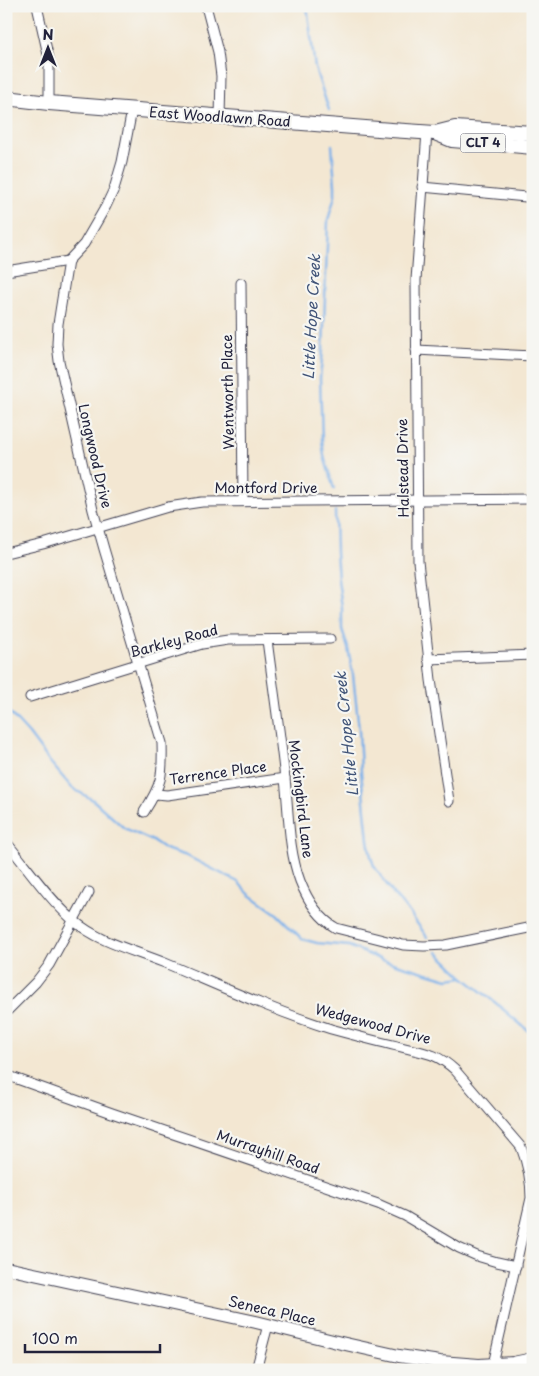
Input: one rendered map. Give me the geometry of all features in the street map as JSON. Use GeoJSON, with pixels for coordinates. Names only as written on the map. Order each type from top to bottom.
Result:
{"type":"FeatureCollection","features":[{"type":"Feature","properties":{"kind":"main road","name":"East Woodlawn Road"},"geometry":{"type":"LineString","coordinates":[[6,98],[132,110],[431,132],[455,128],[533,133]]}},
{"type":"Feature","properties":{"kind":"main road","name":"East Woodlawn Road"},"geometry":{"type":"LineString","coordinates":[[431,132],[452,140],[533,147]]}},
{"type":"Feature","properties":{"kind":"street"},"geometry":{"type":"LineString","coordinates":[[37,6],[49,59],[49,103]]}},
{"type":"Feature","properties":{"kind":"street"},"geometry":{"type":"LineString","coordinates":[[206,6],[218,52],[221,76],[220,117]]}},
{"type":"Feature","properties":{"kind":"street"},"geometry":{"type":"LineString","coordinates":[[6,271],[68,261],[84,244],[114,189],[122,162],[132,110]]}},
{"type":"Feature","properties":{"kind":"street","name":"Halstead Drive"},"geometry":{"type":"LineString","coordinates":[[431,132],[422,187],[416,280],[418,576],[438,733],[449,801]]}},
{"type":"Feature","properties":{"kind":"street"},"geometry":{"type":"LineString","coordinates":[[422,187],[533,198]]}},
{"type":"Feature","properties":{"kind":"street","name":"Longwood Drive"},"geometry":{"type":"LineString","coordinates":[[68,261],[58,324],[57,344],[59,361],[98,527],[162,743],[162,771],[159,786],[144,812]]}},
{"type":"Feature","properties":{"kind":"street","name":"Wentworth Place"},"geometry":{"type":"LineString","coordinates":[[240,283],[243,502]]}},
{"type":"Feature","properties":{"kind":"street"},"geometry":{"type":"LineString","coordinates":[[416,350],[533,356]]}},
{"type":"Feature","properties":{"kind":"street","name":"Montford Drive"},"geometry":{"type":"LineString","coordinates":[[6,552],[43,544],[168,507],[202,502],[533,499]]}},
{"type":"Feature","properties":{"kind":"street","name":"Barkley Road"},"geometry":{"type":"LineString","coordinates":[[30,697],[202,644],[228,640],[330,639]]}},
{"type":"Feature","properties":{"kind":"street","name":"Mockingbird Lane"},"geometry":{"type":"LineString","coordinates":[[267,640],[294,861],[300,881],[320,916],[336,928],[403,945],[446,945],[533,927]]}},
{"type":"Feature","properties":{"kind":"street"},"geometry":{"type":"LineString","coordinates":[[428,659],[533,655]]}},
{"type":"Feature","properties":{"kind":"street","name":"Terrence Place"},"geometry":{"type":"LineString","coordinates":[[156,794],[202,790],[285,778]]}},
{"type":"Feature","properties":{"kind":"street","name":"Wedgewood Drive"},"geometry":{"type":"LineString","coordinates":[[6,842],[51,897],[88,931],[117,946],[159,960],[286,1013],[350,1034],[404,1048],[424,1051],[447,1063],[471,1087],[521,1148],[527,1161],[531,1183],[531,1198],[493,1367]]}},
{"type":"Feature","properties":{"kind":"street"},"geometry":{"type":"LineString","coordinates":[[6,1012],[36,982],[49,965],[89,892]]}},
{"type":"Feature","properties":{"kind":"street","name":"Murrayhill Road"},"geometry":{"type":"LineString","coordinates":[[6,1075],[378,1204],[405,1216],[478,1256],[516,1266]]}},
{"type":"Feature","properties":{"kind":"street","name":"Seneca Place"},"geometry":{"type":"LineString","coordinates":[[6,1268],[268,1325],[399,1356],[493,1367],[533,1359]]}},
{"type":"Feature","properties":{"kind":"street"},"geometry":{"type":"LineString","coordinates":[[256,1370],[268,1325]]}},
{"type":"Feature","properties":{"kind":"waterway","name":"Little Hope Creek"},"geometry":{"type":"LineString","coordinates":[[307,6],[315,68],[329,110]]}},
{"type":"Feature","properties":{"kind":"waterway","name":"Little Hope Creek"},"geometry":{"type":"LineString","coordinates":[[332,145],[335,196],[328,220],[323,350],[320,378],[324,456],[334,489]]}},
{"type":"Feature","properties":{"kind":"waterway","name":"Little Hope Creek"},"geometry":{"type":"LineString","coordinates":[[335,511],[342,629],[353,675],[361,772],[371,857],[374,866],[394,895],[427,937]]}},
{"type":"Feature","properties":{"kind":"waterway"},"geometry":{"type":"LineString","coordinates":[[6,709],[29,734],[72,788],[93,800],[124,828],[155,842],[165,849],[187,856],[238,882],[249,894],[277,914],[302,939],[317,943],[349,946],[382,960],[448,979],[463,977]]}},
{"type":"Feature","properties":{"kind":"waterway","name":"Little Hope Creek"},"geometry":{"type":"LineString","coordinates":[[437,952],[463,977],[533,1035]]}}]}
